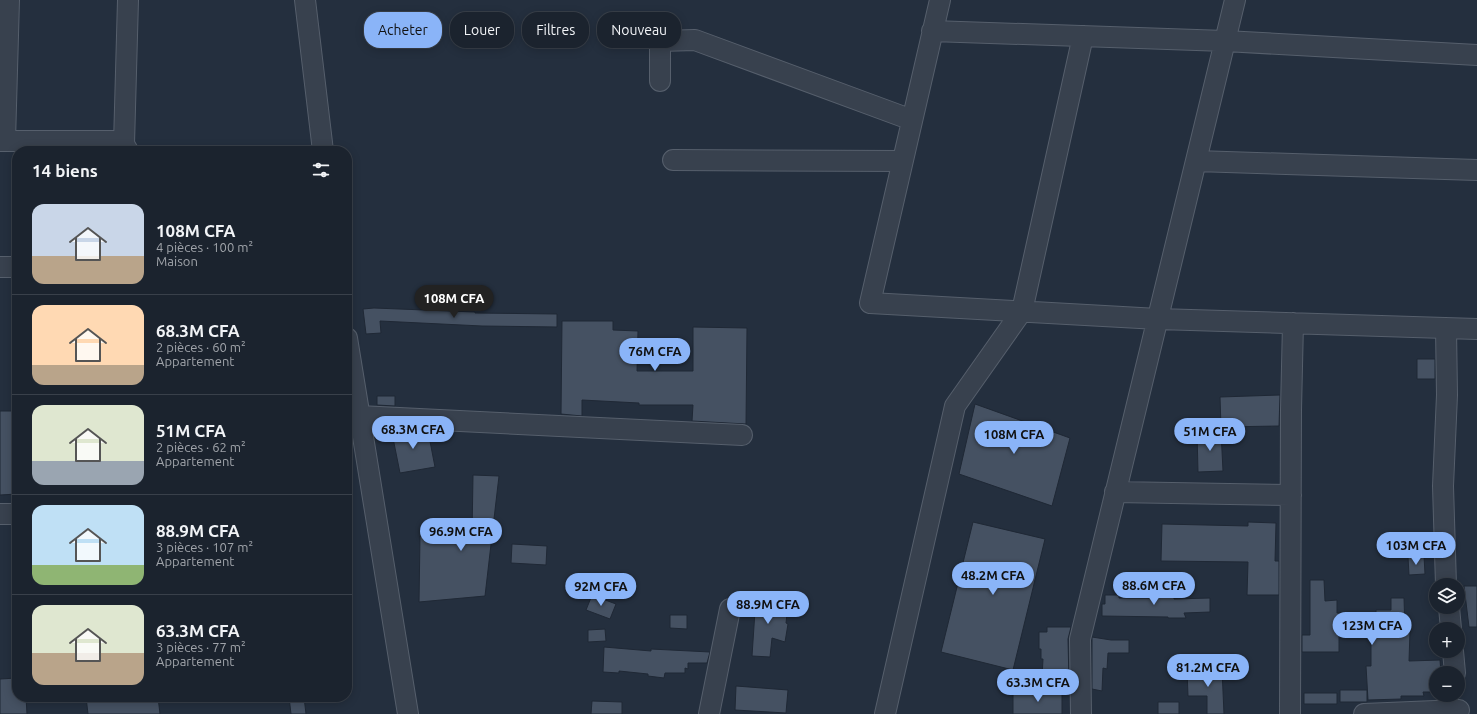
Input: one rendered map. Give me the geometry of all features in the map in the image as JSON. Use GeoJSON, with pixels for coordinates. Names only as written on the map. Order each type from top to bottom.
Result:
{"type":"FeatureCollection","features":[{"type":"Feature","properties":{"kind":"street"},"geometry":{"type":"LineString","coordinates":[[9,0],[3,141],[113,141],[122,146]]}},
{"type":"Feature","properties":{"kind":"street"},"geometry":{"type":"LineString","coordinates":[[126,146],[128,0]]}},
{"type":"Feature","properties":{"kind":"street"},"geometry":{"type":"LineString","coordinates":[[305,0],[321,146]]}},
{"type":"Feature","properties":{"kind":"street"},"geometry":{"type":"LineString","coordinates":[[940,0],[870,303],[1158,319],[1293,322],[1477,329]]}},
{"type":"Feature","properties":{"kind":"street"},"geometry":{"type":"LineString","coordinates":[[1081,714],[1080,639],[1235,0]]}},
{"type":"Feature","properties":{"kind":"street"},"geometry":{"type":"LineString","coordinates":[[932,31],[1225,41],[1477,55]]}},
{"type":"Feature","properties":{"kind":"street"},"geometry":{"type":"LineString","coordinates":[[884,714],[955,406],[1022,311],[1083,36]]}},
{"type":"Feature","properties":{"kind":"street"},"geometry":{"type":"LineString","coordinates":[[660,81],[660,41],[695,40],[912,120]]}},
{"type":"Feature","properties":{"kind":"street"},"geometry":{"type":"LineString","coordinates":[[673,160],[902,161]]}},
{"type":"Feature","properties":{"kind":"street"},"geometry":{"type":"LineString","coordinates":[[1196,161],[1477,170]]}},
{"type":"Feature","properties":{"kind":"street"},"geometry":{"type":"LineString","coordinates":[[0,267],[12,267]]}},
{"type":"Feature","properties":{"kind":"street"},"geometry":{"type":"LineString","coordinates":[[1290,714],[1293,322]]}},
{"type":"Feature","properties":{"kind":"street"},"geometry":{"type":"LineString","coordinates":[[1446,328],[1447,395],[1443,486],[1446,578]]}},
{"type":"Feature","properties":{"kind":"street"},"geometry":{"type":"LineString","coordinates":[[352,370],[408,714]]}},
{"type":"Feature","properties":{"kind":"street"},"geometry":{"type":"LineString","coordinates":[[359,416],[742,435]]}},
{"type":"Feature","properties":{"kind":"street"},"geometry":{"type":"LineString","coordinates":[[1116,492],[1291,494]]}},
{"type":"Feature","properties":{"kind":"street"},"geometry":{"type":"LineString","coordinates":[[0,514],[12,514]]}},
{"type":"Feature","properties":{"kind":"street"},"geometry":{"type":"LineString","coordinates":[[709,714],[730,609]]}},
{"type":"Feature","properties":{"kind":"street"},"geometry":{"type":"LineString","coordinates":[[1364,714],[1459,706]]}},
{"type":"Feature","properties":{"kind":"building"},"geometry":{"type":"Polygon","coordinates":[[[374,308],[475,313],[557,314],[557,327],[482,326],[380,321],[381,333],[366,334],[363,309],[374,308]]]}},
{"type":"Feature","properties":{"kind":"building"},"geometry":{"type":"Polygon","coordinates":[[[562,321],[613,321],[613,330],[638,331],[637,371],[693,371],[693,327],[747,328],[746,424],[692,421],[693,405],[639,405],[639,403],[582,400],[582,416],[561,414],[562,321]]]}},
{"type":"Feature","properties":{"kind":"building"},"geometry":{"type":"Polygon","coordinates":[[[1417,359],[1435,359],[1435,379],[1417,379],[1417,359]]]}},
{"type":"Feature","properties":{"kind":"building"},"geometry":{"type":"Polygon","coordinates":[[[1280,395],[1279,426],[1221,427],[1220,397],[1280,395]]]}},
{"type":"Feature","properties":{"kind":"building"},"geometry":{"type":"Polygon","coordinates":[[[377,396],[395,396],[395,406],[377,405],[377,396]]]}},
{"type":"Feature","properties":{"kind":"building"},"geometry":{"type":"Polygon","coordinates":[[[975,404],[1070,438],[1052,506],[959,474],[975,404]]]}},
{"type":"Feature","properties":{"kind":"building"},"geometry":{"type":"Polygon","coordinates":[[[0,411],[12,411],[12,494],[0,495],[0,411]]]}},
{"type":"Feature","properties":{"kind":"building"},"geometry":{"type":"Polygon","coordinates":[[[407,430],[428,431],[435,467],[400,473],[392,433],[407,430]]]}},
{"type":"Feature","properties":{"kind":"building"},"geometry":{"type":"Polygon","coordinates":[[[1221,431],[1223,471],[1198,472],[1197,432],[1221,431]]]}},
{"type":"Feature","properties":{"kind":"building"},"geometry":{"type":"Polygon","coordinates":[[[473,475],[499,476],[485,596],[419,602],[420,536],[472,537],[473,475]]]}},
{"type":"Feature","properties":{"kind":"building"},"geometry":{"type":"Polygon","coordinates":[[[973,522],[1045,539],[1013,670],[941,652],[973,522]]]}},
{"type":"Feature","properties":{"kind":"building"},"geometry":{"type":"Polygon","coordinates":[[[1248,522],[1276,523],[1275,561],[1279,561],[1279,595],[1247,595],[1248,562],[1161,561],[1162,524],[1248,526],[1248,522]]]}},
{"type":"Feature","properties":{"kind":"building"},"geometry":{"type":"Polygon","coordinates":[[[512,544],[547,546],[546,565],[511,563],[512,544]]]}},
{"type":"Feature","properties":{"kind":"building"},"geometry":{"type":"Polygon","coordinates":[[[1424,556],[1425,574],[1409,575],[1408,557],[1424,556]]]}},
{"type":"Feature","properties":{"kind":"building"},"geometry":{"type":"Polygon","coordinates":[[[1310,580],[1324,580],[1325,601],[1337,600],[1337,613],[1376,613],[1376,610],[1391,610],[1391,598],[1404,598],[1405,631],[1410,631],[1409,661],[1440,660],[1440,666],[1429,666],[1429,692],[1423,692],[1424,696],[1401,696],[1401,699],[1368,700],[1366,666],[1371,666],[1371,632],[1339,633],[1339,652],[1302,652],[1302,635],[1310,635],[1310,580]]]}},
{"type":"Feature","properties":{"kind":"building"},"geometry":{"type":"Polygon","coordinates":[[[1465,586],[1477,586],[1477,627],[1469,627],[1465,586]]]}},
{"type":"Feature","properties":{"kind":"building"},"geometry":{"type":"Polygon","coordinates":[[[1174,593],[1174,599],[1210,598],[1210,612],[1184,613],[1186,618],[1102,616],[1102,604],[1105,604],[1105,595],[1119,595],[1119,598],[1152,598],[1152,594],[1174,593]]]}},
{"type":"Feature","properties":{"kind":"building"},"geometry":{"type":"Polygon","coordinates":[[[592,595],[616,604],[610,619],[586,610],[592,595]]]}},
{"type":"Feature","properties":{"kind":"building"},"geometry":{"type":"Polygon","coordinates":[[[756,596],[774,597],[774,602],[788,605],[786,623],[788,624],[785,642],[772,638],[770,657],[752,656],[756,596]]]}},
{"type":"Feature","properties":{"kind":"building"},"geometry":{"type":"Polygon","coordinates":[[[670,615],[687,615],[687,629],[670,628],[670,615]]]}},
{"type":"Feature","properties":{"kind":"building"},"geometry":{"type":"Polygon","coordinates":[[[1047,627],[1071,627],[1068,639],[1069,683],[1042,677],[1043,659],[1041,659],[1041,649],[1039,649],[1039,632],[1047,632],[1047,627]]]}},
{"type":"Feature","properties":{"kind":"building"},"geometry":{"type":"Polygon","coordinates":[[[605,629],[606,641],[588,642],[588,630],[605,629]]]}},
{"type":"Feature","properties":{"kind":"building"},"geometry":{"type":"Polygon","coordinates":[[[1092,637],[1111,640],[1129,640],[1129,653],[1108,653],[1107,669],[1103,668],[1102,691],[1092,689],[1092,637]]]}},
{"type":"Feature","properties":{"kind":"building"},"geometry":{"type":"Polygon","coordinates":[[[604,647],[651,651],[651,649],[710,652],[707,663],[688,663],[688,669],[685,668],[685,673],[665,673],[664,678],[648,676],[648,674],[619,671],[619,673],[603,672],[604,647]]]}},
{"type":"Feature","properties":{"kind":"building"},"geometry":{"type":"Polygon","coordinates":[[[1222,669],[1224,714],[1207,714],[1207,696],[1188,696],[1187,670],[1222,669]]]}},
{"type":"Feature","properties":{"kind":"building"},"geometry":{"type":"Polygon","coordinates":[[[12,678],[12,702],[26,702],[27,714],[0,714],[0,679],[12,678]]]}},
{"type":"Feature","properties":{"kind":"building"},"geometry":{"type":"Polygon","coordinates":[[[736,686],[788,690],[786,713],[735,710],[736,686]]]}},
{"type":"Feature","properties":{"kind":"building"},"geometry":{"type":"Polygon","coordinates":[[[1340,690],[1367,690],[1367,702],[1340,702],[1340,690]]]}},
{"type":"Feature","properties":{"kind":"building"},"geometry":{"type":"Polygon","coordinates":[[[1062,692],[1062,714],[1013,714],[1013,693],[1062,692]]]}},
{"type":"Feature","properties":{"kind":"building"},"geometry":{"type":"Polygon","coordinates":[[[1304,693],[1337,693],[1337,704],[1304,704],[1304,693]]]}},
{"type":"Feature","properties":{"kind":"building"},"geometry":{"type":"Polygon","coordinates":[[[592,701],[622,702],[622,714],[591,714],[592,701]]]}},
{"type":"Feature","properties":{"kind":"building"},"geometry":{"type":"Polygon","coordinates":[[[87,702],[159,702],[160,714],[88,714],[87,702]]]}},
{"type":"Feature","properties":{"kind":"building"},"geometry":{"type":"Polygon","coordinates":[[[290,702],[305,702],[306,714],[291,714],[290,702]]]}},
{"type":"Feature","properties":{"kind":"building"},"geometry":{"type":"Polygon","coordinates":[[[1158,702],[1179,702],[1179,714],[1158,714],[1158,702]]]}}]}
